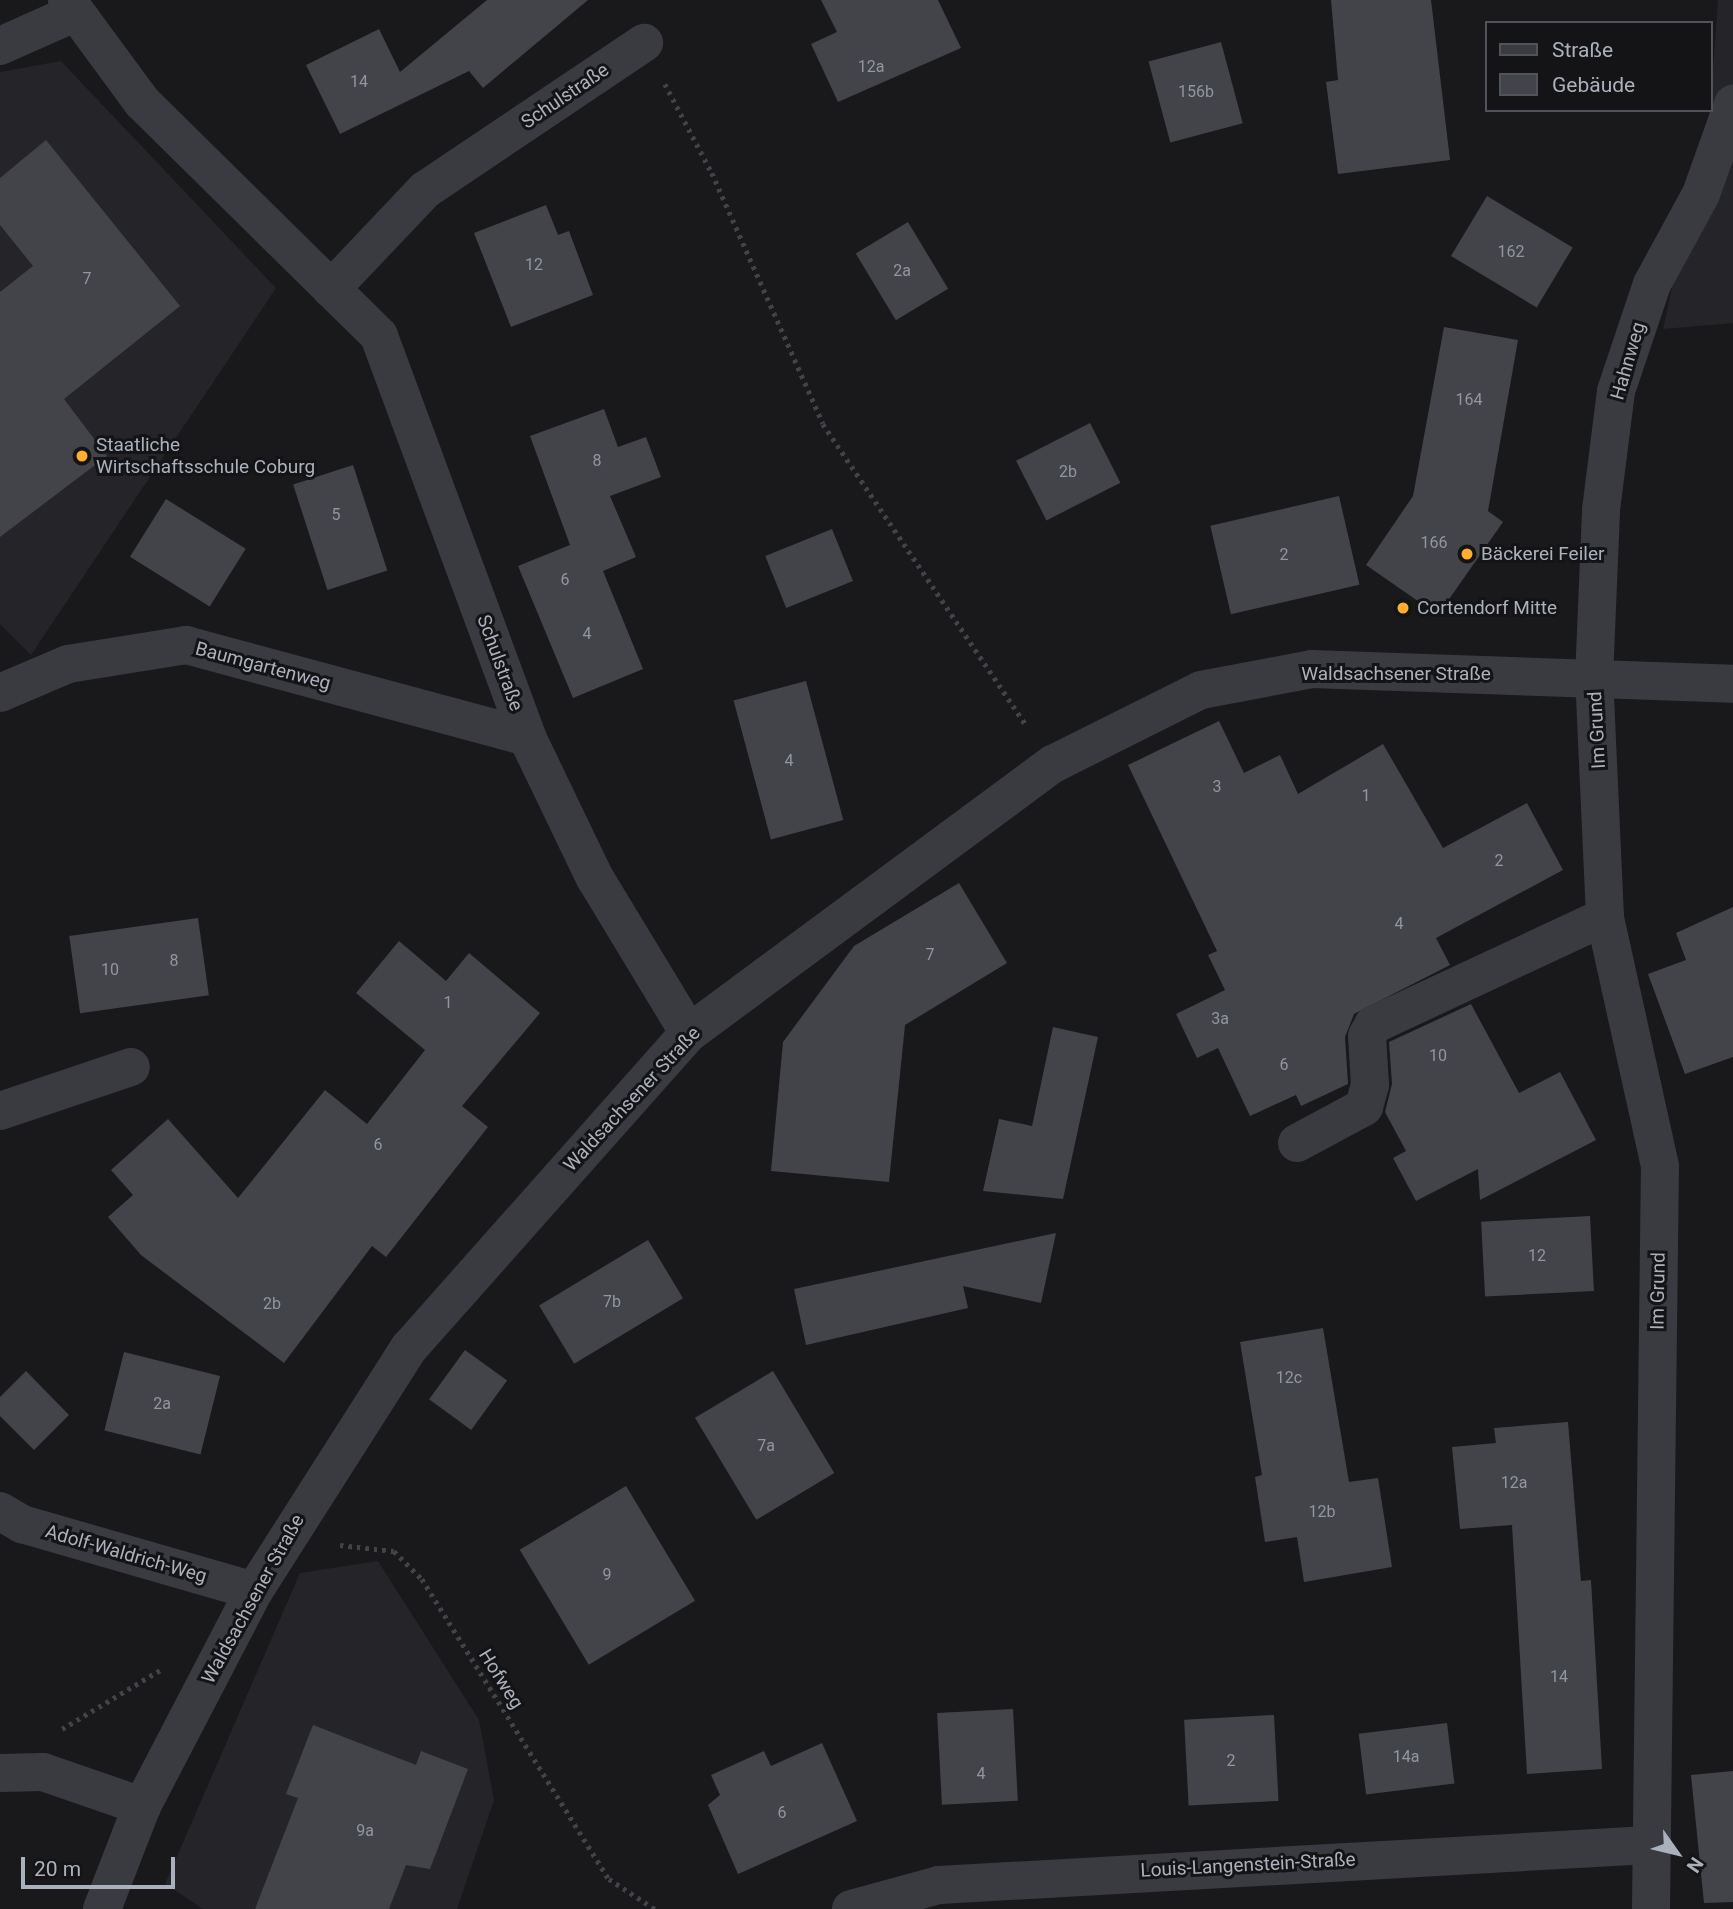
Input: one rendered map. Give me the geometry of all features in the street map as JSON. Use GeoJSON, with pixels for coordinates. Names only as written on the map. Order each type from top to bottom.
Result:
{"type":"FeatureCollection","features":[{"type":"Feature","properties":{"kind":"street"},"geometry":{"type":"LineString","coordinates":[[0,46],[70,6]]}},
{"type":"Feature","properties":{"kind":"street","name":"Schulstraße"},"geometry":{"type":"LineString","coordinates":[[70,6],[142,102],[379,336],[527,737],[595,878],[689,1032]]}},
{"type":"Feature","properties":{"kind":"street","name":"Schulstraße"},"geometry":{"type":"LineString","coordinates":[[331,289],[425,190],[644,43]]}},
{"type":"Feature","properties":{"kind":"street","name":"Hahnweg"},"geometry":{"type":"LineString","coordinates":[[1594,679],[1601,510],[1616,391],[1652,284],[1701,194],[1733,103]]}},
{"type":"Feature","properties":{"kind":"street","name":"Baumgartenweg"},"geometry":{"type":"LineString","coordinates":[[0,692],[68,664],[186,645],[527,737]]}},
{"type":"Feature","properties":{"kind":"street","name":"Waldsachsener Straße"},"geometry":{"type":"LineString","coordinates":[[103,1909],[142,1806],[254,1591],[278,1548],[409,1348],[689,1032],[1053,764],[1201,690],[1312,669],[1733,684]]}},
{"type":"Feature","properties":{"kind":"street","name":"Im Grund"},"geometry":{"type":"LineString","coordinates":[[1594,679],[1605,917],[1660,1166],[1649,1845],[1651,1909]]}},
{"type":"Feature","properties":{"kind":"street"},"geometry":{"type":"LineString","coordinates":[[1297,1143],[1364,1107],[1370,1085],[1367,1036],[1373,1025],[1605,917]]}},
{"type":"Feature","properties":{"kind":"street"},"geometry":{"type":"LineString","coordinates":[[0,1111],[131,1067]]}},
{"type":"Feature","properties":{"kind":"street","name":"Adolf-Waldrich-Weg"},"geometry":{"type":"LineString","coordinates":[[0,1511],[22,1524],[254,1591]]}},
{"type":"Feature","properties":{"kind":"street"},"geometry":{"type":"LineString","coordinates":[[0,1773],[43,1772],[142,1806]]}},
{"type":"Feature","properties":{"kind":"street","name":"Louis-Langenstein-Straße"},"geometry":{"type":"LineString","coordinates":[[851,1909],[939,1885],[1649,1845]]}},
{"type":"Feature","properties":{"kind":"path"},"geometry":{"type":"LineString","coordinates":[[644,43],[712,173],[823,424],[1053,764]]}},
{"type":"Feature","properties":{"kind":"path","name":"Hofweg"},"geometry":{"type":"LineString","coordinates":[[278,1548],[356,1544],[394,1551],[422,1578],[609,1879],[655,1909]]}},
{"type":"Feature","properties":{"kind":"path"},"geometry":{"type":"LineString","coordinates":[[48,1738],[167,1666]]}},
{"type":"Feature","properties":{"kind":"shaded area"},"geometry":{"type":"Polygon","coordinates":[[[1718,0],[1733,0],[1733,323],[1663,329],[1710,112],[1712,112],[1718,0]]]}},
{"type":"Feature","properties":{"kind":"shaded area","name":"Staatliche Wirtschaftsschule Coburg"},"geometry":{"type":"Polygon","coordinates":[[[61,61],[276,288],[31,655],[0,624],[0,72],[61,61]]]}},
{"type":"Feature","properties":{"kind":"shaded area"},"geometry":{"type":"Polygon","coordinates":[[[378,1561],[479,1720],[494,1800],[457,1909],[203,1909],[165,1884],[300,1573],[378,1561]]]}},
{"type":"Feature","properties":{"kind":"building"},"geometry":{"type":"Polygon","coordinates":[[[487,0],[588,0],[483,88],[469,71],[340,134],[306,65],[379,29],[400,72],[487,0]]]}},
{"type":"Feature","properties":{"kind":"building"},"geometry":{"type":"Polygon","coordinates":[[[821,0],[938,0],[961,48],[838,102],[811,44],[837,32],[821,0]]]}},
{"type":"Feature","properties":{"kind":"building"},"geometry":{"type":"Polygon","coordinates":[[[1331,0],[1431,0],[1450,160],[1338,174],[1326,82],[1338,80],[1331,0]]]}},
{"type":"Feature","properties":{"kind":"building"},"geometry":{"type":"Polygon","coordinates":[[[1221,42],[1243,123],[1170,143],[1149,61],[1221,42]]]}},
{"type":"Feature","properties":{"kind":"building"},"geometry":{"type":"Polygon","coordinates":[[[46,140],[180,306],[64,399],[107,456],[0,537],[0,292],[33,266],[0,225],[0,178],[46,140]]]}},
{"type":"Feature","properties":{"kind":"building"},"geometry":{"type":"Polygon","coordinates":[[[1487,196],[1573,248],[1537,308],[1451,256],[1487,196]]]}},
{"type":"Feature","properties":{"kind":"building"},"geometry":{"type":"Polygon","coordinates":[[[546,205],[558,235],[569,231],[593,295],[511,327],[474,233],[546,205]]]}},
{"type":"Feature","properties":{"kind":"building"},"geometry":{"type":"Polygon","coordinates":[[[908,222],[948,289],[896,320],[856,253],[908,222]]]}},
{"type":"Feature","properties":{"kind":"building"},"geometry":{"type":"Polygon","coordinates":[[[1444,327],[1518,340],[1488,511],[1503,522],[1438,615],[1366,565],[1413,496],[1444,327]]]}},
{"type":"Feature","properties":{"kind":"building"},"geometry":{"type":"Polygon","coordinates":[[[604,409],[618,447],[646,437],[661,477],[610,496],[636,557],[603,571],[643,669],[573,698],[518,566],[570,545],[530,436],[604,409]]]}},
{"type":"Feature","properties":{"kind":"building"},"geometry":{"type":"Polygon","coordinates":[[[1090,423],[1120,483],[1046,520],[1016,461],[1090,423]]]}},
{"type":"Feature","properties":{"kind":"building"},"geometry":{"type":"Polygon","coordinates":[[[353,465],[387,571],[327,590],[293,484],[353,465]]]}},
{"type":"Feature","properties":{"kind":"building"},"geometry":{"type":"Polygon","coordinates":[[[1339,496],[1359,585],[1231,614],[1210,526],[1339,496]]]}},
{"type":"Feature","properties":{"kind":"building"},"geometry":{"type":"Polygon","coordinates":[[[166,499],[246,549],[210,606],[130,557],[166,499]]]}},
{"type":"Feature","properties":{"kind":"building"},"geometry":{"type":"Polygon","coordinates":[[[832,529],[853,581],[786,608],[765,556],[832,529]]]}},
{"type":"Feature","properties":{"kind":"building"},"geometry":{"type":"Polygon","coordinates":[[[806,681],[843,820],[771,840],[734,700],[806,681]]]}},
{"type":"Feature","properties":{"kind":"building"},"geometry":{"type":"Polygon","coordinates":[[[1219,721],[1244,773],[1280,755],[1298,794],[1383,744],[1443,848],[1527,803],[1563,870],[1436,938],[1450,965],[1354,1014],[1345,1037],[1348,1084],[1301,1106],[1296,1095],[1250,1116],[1218,1048],[1197,1058],[1176,1014],[1225,990],[1208,955],[1217,951],[1128,765],[1219,721]]]}},
{"type":"Feature","properties":{"kind":"building"},"geometry":{"type":"Polygon","coordinates":[[[959,883],[1007,963],[905,1025],[889,1182],[771,1171],[783,1042],[854,946],[959,883]]]}},
{"type":"Feature","properties":{"kind":"building"},"geometry":{"type":"Polygon","coordinates":[[[1733,907],[1733,1057],[1685,1074],[1648,974],[1686,960],[1676,933],[1733,907]]]}},
{"type":"Feature","properties":{"kind":"building"},"geometry":{"type":"Polygon","coordinates":[[[198,918],[209,995],[80,1013],[69,936],[198,918]]]}},
{"type":"Feature","properties":{"kind":"building"},"geometry":{"type":"Polygon","coordinates":[[[399,941],[446,981],[469,953],[540,1013],[462,1106],[488,1127],[386,1257],[372,1246],[284,1363],[141,1255],[108,1217],[133,1195],[111,1170],[168,1119],[238,1198],[325,1090],[367,1124],[425,1050],[356,993],[399,941]]]}},
{"type":"Feature","properties":{"kind":"building"},"geometry":{"type":"Polygon","coordinates":[[[1471,1004],[1519,1093],[1560,1072],[1596,1140],[1480,1200],[1478,1169],[1416,1201],[1393,1158],[1406,1151],[1385,1112],[1392,1084],[1389,1042],[1471,1004]]]}},
{"type":"Feature","properties":{"kind":"building"},"geometry":{"type":"Polygon","coordinates":[[[1053,1027],[1098,1037],[1063,1199],[983,1191],[999,1119],[1032,1126],[1053,1027]]]}},
{"type":"Feature","properties":{"kind":"building"},"geometry":{"type":"Polygon","coordinates":[[[1590,1216],[1594,1291],[1485,1297],[1481,1222],[1590,1216]]]}},
{"type":"Feature","properties":{"kind":"building"},"geometry":{"type":"Polygon","coordinates":[[[1056,1233],[1041,1303],[963,1286],[968,1308],[806,1345],[794,1289],[1056,1233]]]}},
{"type":"Feature","properties":{"kind":"building"},"geometry":{"type":"Polygon","coordinates":[[[648,1240],[683,1298],[574,1364],[539,1305],[648,1240]]]}},
{"type":"Feature","properties":{"kind":"building"},"geometry":{"type":"Polygon","coordinates":[[[1323,1328],[1349,1482],[1378,1478],[1392,1567],[1304,1582],[1297,1537],[1265,1542],[1255,1477],[1262,1475],[1240,1342],[1323,1328]]]}},
{"type":"Feature","properties":{"kind":"building"},"geometry":{"type":"Polygon","coordinates":[[[465,1350],[507,1381],[471,1430],[429,1399],[465,1350]]]}},
{"type":"Feature","properties":{"kind":"building"},"geometry":{"type":"Polygon","coordinates":[[[124,1352],[220,1376],[200,1455],[104,1431],[124,1352]]]}},
{"type":"Feature","properties":{"kind":"building"},"geometry":{"type":"Polygon","coordinates":[[[26,1371],[69,1415],[34,1450],[0,1416],[0,1397],[26,1371]]]}},
{"type":"Feature","properties":{"kind":"building"},"geometry":{"type":"Polygon","coordinates":[[[773,1371],[834,1473],[756,1520],[695,1418],[773,1371]]]}},
{"type":"Feature","properties":{"kind":"building"},"geometry":{"type":"Polygon","coordinates":[[[1568,1422],[1581,1581],[1591,1580],[1602,1769],[1527,1774],[1512,1525],[1460,1529],[1452,1447],[1496,1443],[1494,1428],[1568,1422]]]}},
{"type":"Feature","properties":{"kind":"building"},"geometry":{"type":"Polygon","coordinates":[[[626,1486],[695,1601],[589,1665],[520,1550],[626,1486]]]}},
{"type":"Feature","properties":{"kind":"building"},"geometry":{"type":"Polygon","coordinates":[[[1013,1709],[1018,1801],[942,1805],[937,1713],[1013,1709]]]}},
{"type":"Feature","properties":{"kind":"building"},"geometry":{"type":"Polygon","coordinates":[[[1274,1715],[1279,1801],[1189,1806],[1184,1720],[1274,1715]]]}},
{"type":"Feature","properties":{"kind":"building"},"geometry":{"type":"Polygon","coordinates":[[[1447,1723],[1454,1784],[1366,1794],[1359,1734],[1447,1723]]]}},
{"type":"Feature","properties":{"kind":"building"},"geometry":{"type":"Polygon","coordinates":[[[313,1725],[416,1765],[421,1751],[468,1769],[430,1869],[406,1865],[389,1909],[255,1909],[298,1798],[286,1794],[313,1725]]]}},
{"type":"Feature","properties":{"kind":"building"},"geometry":{"type":"Polygon","coordinates":[[[822,1743],[857,1821],[738,1874],[708,1805],[720,1795],[711,1775],[764,1751],[771,1766],[822,1743]]]}},
{"type":"Feature","properties":{"kind":"building"},"geometry":{"type":"Polygon","coordinates":[[[1733,1771],[1733,1902],[1704,1903],[1691,1775],[1733,1771]]]}},
{"type":"Feature","properties":{"kind":"place","name":"Staatliche Wirtschaftsschule Coburg"},"geometry":{"type":"Point","coordinates":[82,456]}},
{"type":"Feature","properties":{"kind":"place","name":"Bäckerei Feiler"},"geometry":{"type":"Point","coordinates":[1467,554]}},
{"type":"Feature","properties":{"kind":"place","name":"Cortendorf Mitte"},"geometry":{"type":"Point","coordinates":[1403,608]}}]}
